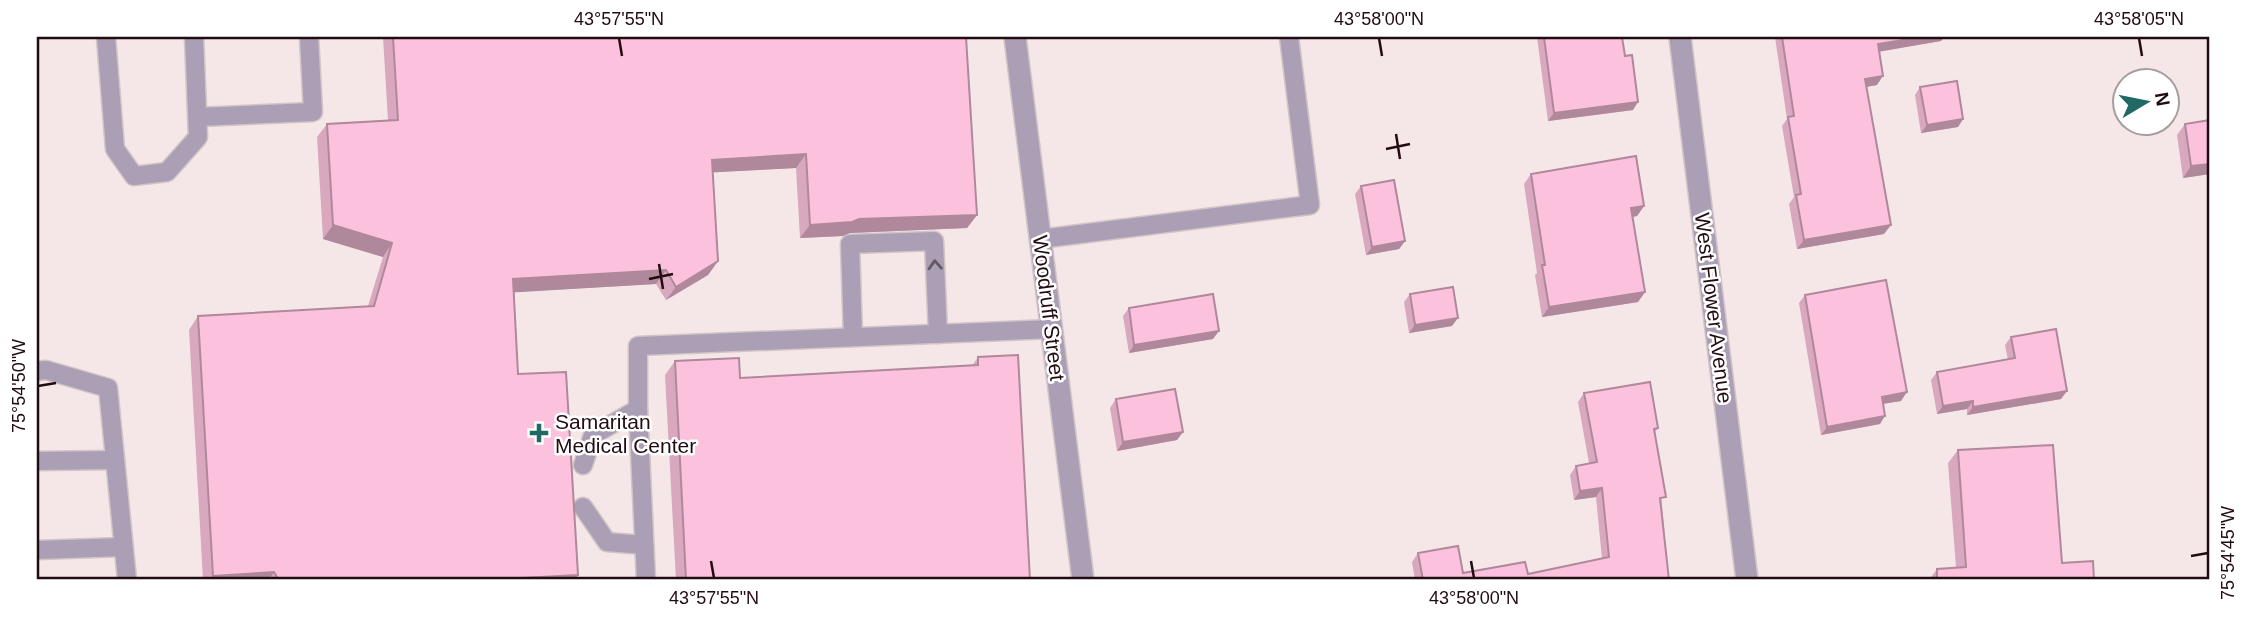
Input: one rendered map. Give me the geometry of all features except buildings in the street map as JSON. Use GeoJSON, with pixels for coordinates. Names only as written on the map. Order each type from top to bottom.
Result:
{"type":"FeatureCollection","features":[{"type":"Feature","properties":{"kind":"street","name":"Woodruff Street"},"geometry":{"type":"LineString","coordinates":[[1015,37],[1083,580]]}},
{"type":"Feature","properties":{"kind":"street","name":"West Flower Avenue"},"geometry":{"type":"LineString","coordinates":[[1680,37],[1747,580]]}},
{"type":"Feature","properties":{"kind":"lane"},"geometry":{"type":"LineString","coordinates":[[106,37],[115,149],[134,176],[167,172],[198,137],[194,37]]}},
{"type":"Feature","properties":{"kind":"lane"},"geometry":{"type":"LineString","coordinates":[[198,117],[313,112],[309,37]]}},
{"type":"Feature","properties":{"kind":"lane"},"geometry":{"type":"LineString","coordinates":[[1040,239],[1310,205],[1289,37]]}},
{"type":"Feature","properties":{"kind":"lane"},"geometry":{"type":"LineString","coordinates":[[853,337],[850,244],[934,241],[938,334]]}},
{"type":"Feature","properties":{"kind":"lane"},"geometry":{"type":"LineString","coordinates":[[646,580],[638,409],[638,346],[1052,329]]}},
{"type":"Feature","properties":{"kind":"lane"},"geometry":{"type":"LineString","coordinates":[[37,371],[46,370],[107,388],[127,580]]}},
{"type":"Feature","properties":{"kind":"lane"},"geometry":{"type":"LineString","coordinates":[[583,465],[593,435],[638,409]]}},
{"type":"Feature","properties":{"kind":"lane"},"geometry":{"type":"LineString","coordinates":[[37,461],[115,460]]}},
{"type":"Feature","properties":{"kind":"lane"},"geometry":{"type":"LineString","coordinates":[[583,507],[607,542],[644,545]]}},
{"type":"Feature","properties":{"kind":"lane"},"geometry":{"type":"LineString","coordinates":[[37,550],[124,547]]}},
{"type":"Feature","properties":{"kind":"place","name":"Samaritan Medical Center"},"geometry":{"type":"Point","coordinates":[539,433]}}]}
